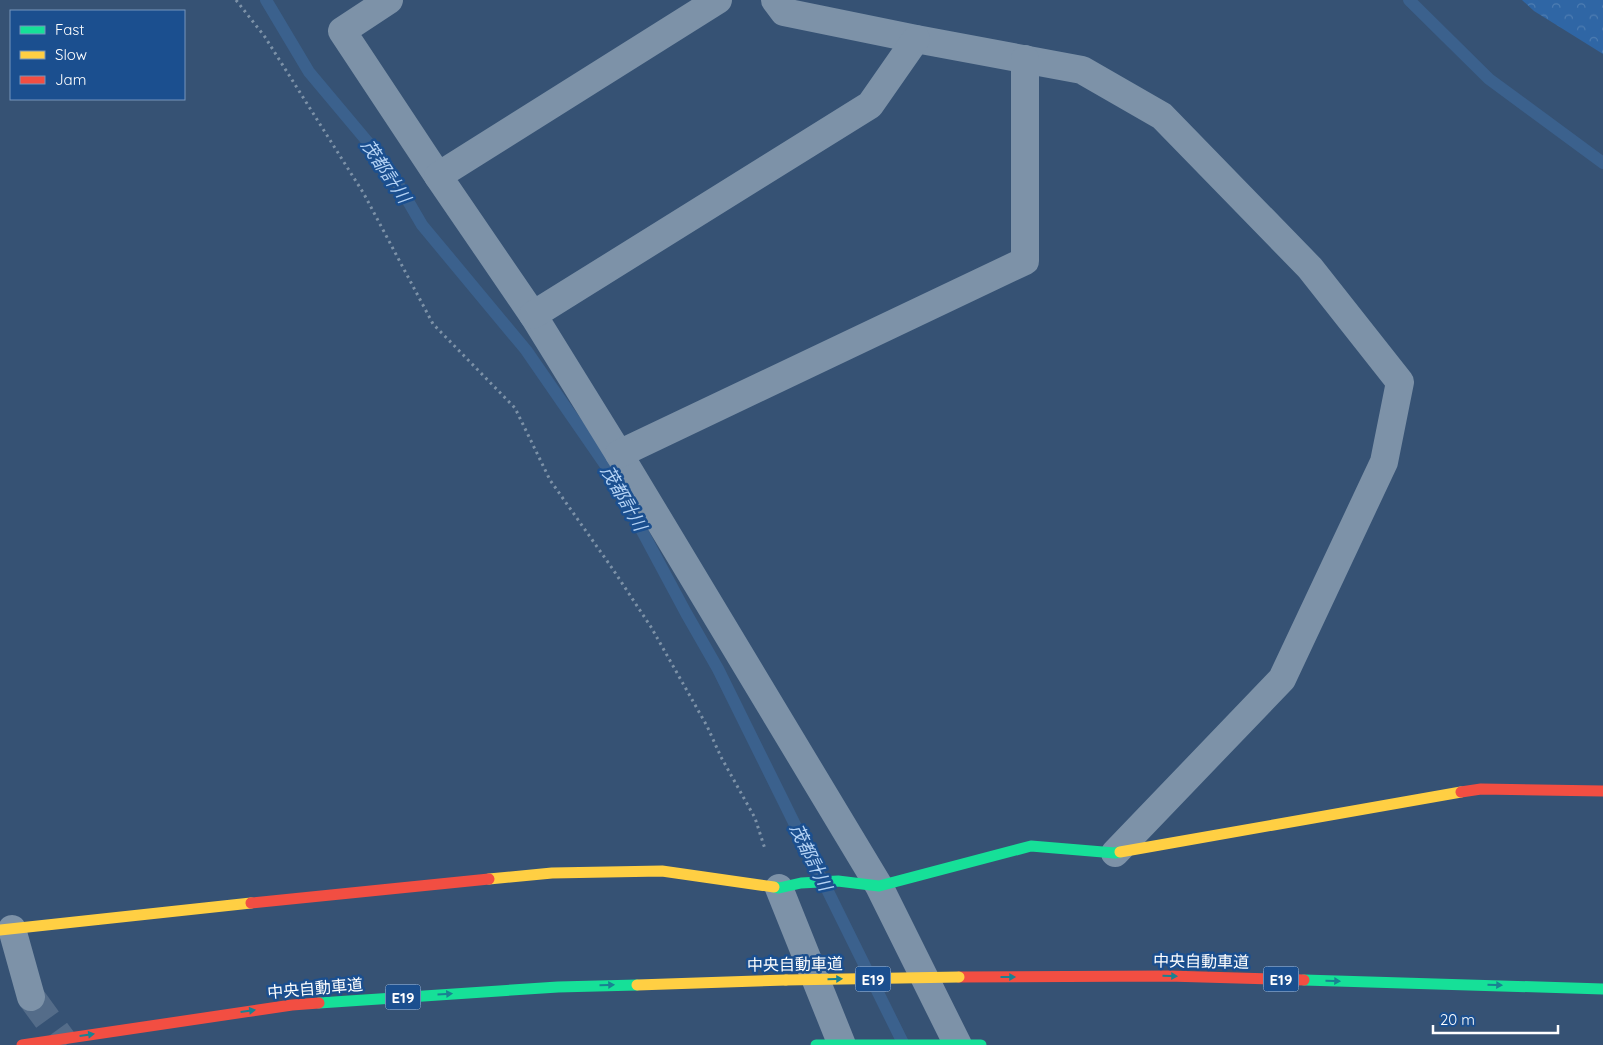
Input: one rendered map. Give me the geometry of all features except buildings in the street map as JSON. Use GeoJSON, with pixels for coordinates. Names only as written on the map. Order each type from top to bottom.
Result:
{"type":"FeatureCollection","features":[{"type":"Feature","properties":{"kind":"main road"},"geometry":{"type":"LineString","coordinates":[[6,929],[552,873],[662,871],[790,885],[838,881],[879,886],[1032,846],[1115,853],[1481,789],[1603,792]]}},
{"type":"Feature","properties":{"kind":"main road","name":"中央自動車道"},"geometry":{"type":"LineString","coordinates":[[22,1045],[292,1005],[558,987],[786,980],[1168,976],[1603,989]]}},
{"type":"Feature","properties":{"kind":"main road"},"geometry":{"type":"LineString","coordinates":[[801,1045],[996,1045]]}},
{"type":"Feature","properties":{"kind":"street"},"geometry":{"type":"LineString","coordinates":[[389,0],[342,31],[533,315],[619,454],[879,886],[958,1045]]}},
{"type":"Feature","properties":{"kind":"street"},"geometry":{"type":"LineString","coordinates":[[438,176],[718,0]]}},
{"type":"Feature","properties":{"kind":"street"},"geometry":{"type":"LineString","coordinates":[[775,0],[784,12],[1082,70],[1162,116],[1310,268],[1400,382],[1384,462],[1282,679],[1115,853]]}},
{"type":"Feature","properties":{"kind":"street"},"geometry":{"type":"LineString","coordinates":[[533,315],[870,105],[916,39]]}},
{"type":"Feature","properties":{"kind":"street"},"geometry":{"type":"LineString","coordinates":[[619,454],[1025,261],[1025,59]]}},
{"type":"Feature","properties":{"kind":"street"},"geometry":{"type":"LineString","coordinates":[[790,885],[842,1045]]}},
{"type":"Feature","properties":{"kind":"street"},"geometry":{"type":"LineString","coordinates":[[6,929],[31,997]]}},
{"type":"Feature","properties":{"kind":"path"},"geometry":{"type":"LineString","coordinates":[[236,0],[265,37],[364,194],[433,324],[515,408],[550,480],[651,627],[707,726],[721,757],[790,885]]}},
{"type":"Feature","properties":{"kind":"green space"},"geometry":{"type":"Polygon","coordinates":[[[1522,0],[1603,0],[1603,54],[1534,11],[1522,0]]]}},
{"type":"Feature","properties":{"kind":"waterway","name":"茂都計川"},"geometry":{"type":"LineString","coordinates":[[266,0],[309,72],[387,165],[422,225],[526,350],[611,473],[718,669],[904,1045]]}},
{"type":"Feature","properties":{"kind":"waterway"},"geometry":{"type":"LineString","coordinates":[[1409,0],[1489,79],[1603,163]]}},
{"type":"Feature","properties":{"kind":"tunnel"},"geometry":{"type":"LineString","coordinates":[[31,997],[66,1045]]}},
{"type":"Feature","properties":{"kind":"traffic: fast"},"geometry":{"type":"LineString","coordinates":[[774,887],[838,881],[879,886],[1031,846],[1120,852]]}},
{"type":"Feature","properties":{"kind":"traffic: fast"},"geometry":{"type":"LineString","coordinates":[[1304,980],[1603,989]]}},
{"type":"Feature","properties":{"kind":"traffic: fast"},"geometry":{"type":"LineString","coordinates":[[319,1003],[558,987],[637,985]]}},
{"type":"Feature","properties":{"kind":"traffic: fast"},"geometry":{"type":"LineString","coordinates":[[816,1045],[981,1045]]}},
{"type":"Feature","properties":{"kind":"traffic: slow"},"geometry":{"type":"LineString","coordinates":[[1120,852],[1461,792]]}},
{"type":"Feature","properties":{"kind":"traffic: slow"},"geometry":{"type":"LineString","coordinates":[[489,879],[552,873],[662,871],[774,887]]}},
{"type":"Feature","properties":{"kind":"traffic: slow"},"geometry":{"type":"LineString","coordinates":[[0,930],[251,903]]}},
{"type":"Feature","properties":{"kind":"traffic: slow"},"geometry":{"type":"LineString","coordinates":[[786,980],[959,977]]}},
{"type":"Feature","properties":{"kind":"traffic: slow"},"geometry":{"type":"LineString","coordinates":[[637,985],[786,980]]}},
{"type":"Feature","properties":{"kind":"traffic: jam"},"geometry":{"type":"LineString","coordinates":[[1461,792],[1481,789],[1603,791]]}},
{"type":"Feature","properties":{"kind":"traffic: jam"},"geometry":{"type":"LineString","coordinates":[[251,903],[489,879]]}},
{"type":"Feature","properties":{"kind":"traffic: jam"},"geometry":{"type":"LineString","coordinates":[[959,977],[1168,976],[1304,980]]}},
{"type":"Feature","properties":{"kind":"traffic: jam"},"geometry":{"type":"LineString","coordinates":[[22,1045],[292,1005],[319,1003]]}}]}
